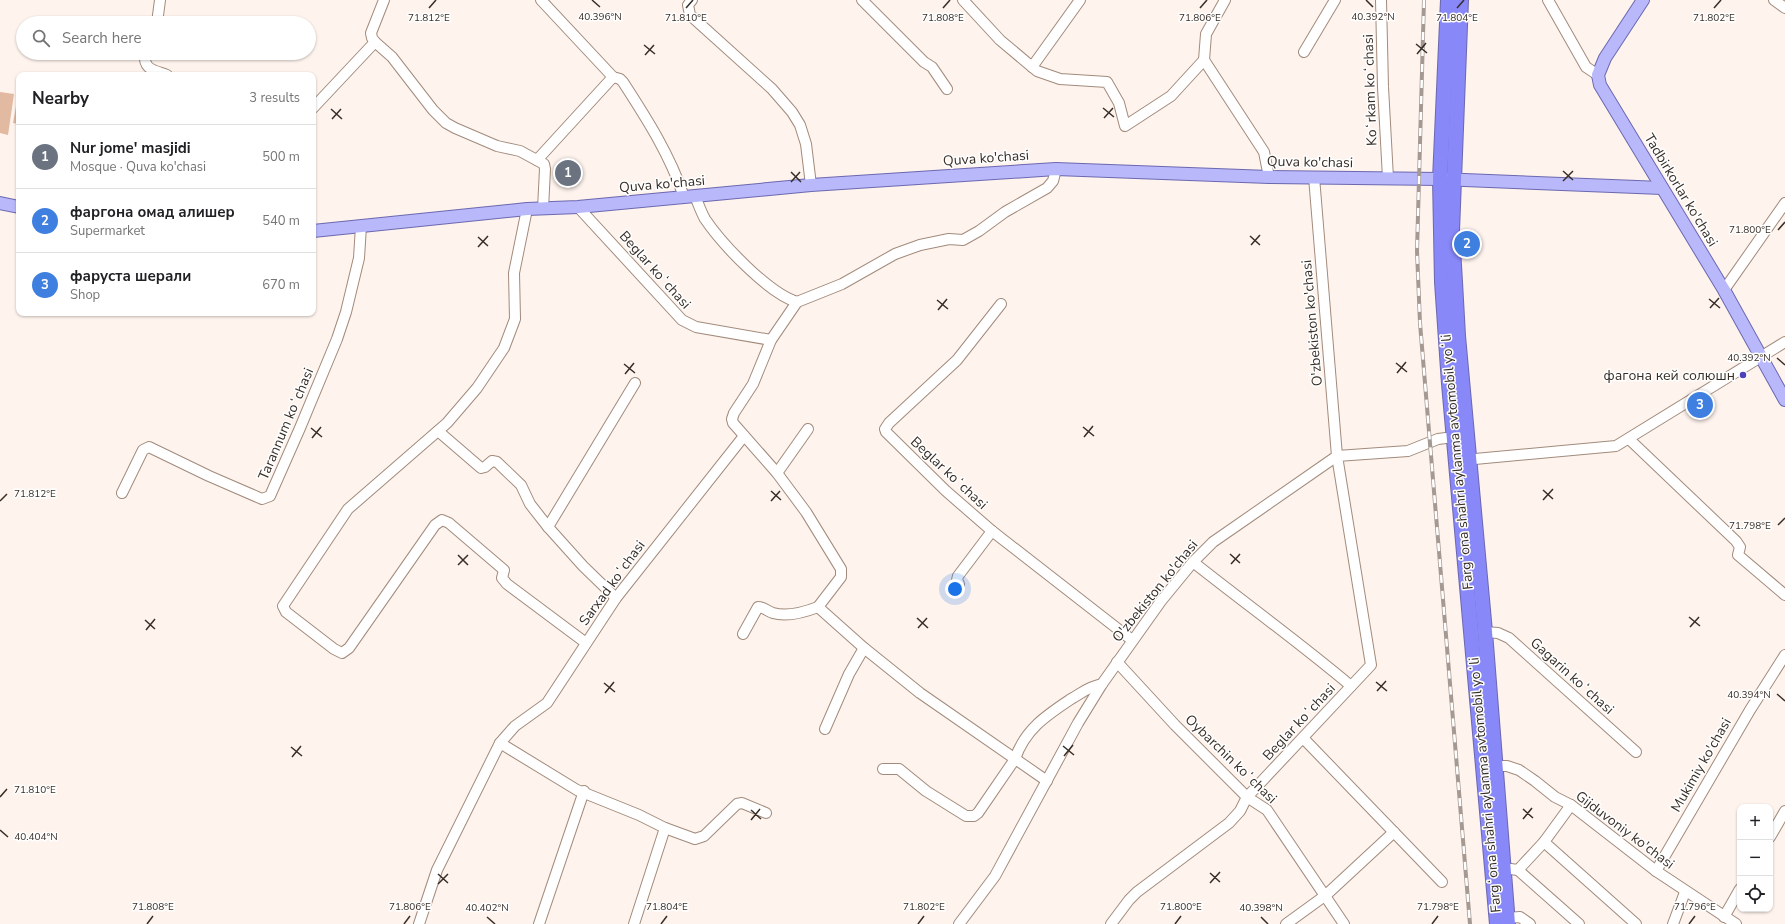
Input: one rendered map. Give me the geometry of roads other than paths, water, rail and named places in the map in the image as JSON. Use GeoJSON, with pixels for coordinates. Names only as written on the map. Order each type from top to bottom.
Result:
{"type":"FeatureCollection","features":[{"type":"Feature","properties":{"kind":"highway","name":"Fargʻona shahri aylanma avtomobil yoʻli"},"geometry":{"type":"LineString","coordinates":[[1448,0],[1447,180],[1452,231],[1463,460],[1504,922]]}},
{"type":"Feature","properties":{"kind":"highway","name":"Fargʻona shahri aylanma avtomobil yoʻli"},"geometry":{"type":"LineString","coordinates":[[1461,0],[1447,180],[1442,282],[1454,437],[1463,460],[1485,632],[1503,868],[1504,922]]}},
{"type":"Feature","properties":{"kind":"main road"},"geometry":{"type":"LineString","coordinates":[[1598,75],[1610,48],[1642,0]]}},
{"type":"Feature","properties":{"kind":"main road","name":"Tadbirkorlar ko'chasi"},"geometry":{"type":"LineString","coordinates":[[1598,75],[1600,85],[1605,94],[1724,290],[1785,400]]}},
{"type":"Feature","properties":{"kind":"main road","name":"Quva ko'chasi"},"geometry":{"type":"LineString","coordinates":[[316,231],[543,208],[578,207],[811,185],[1056,169],[1269,177],[1388,178],[1662,188]]}},
{"type":"Feature","properties":{"kind":"main road"},"geometry":{"type":"LineString","coordinates":[[0,203],[16,206]]}},
{"type":"Feature","properties":{"kind":"street"},"geometry":{"type":"LineString","coordinates":[[158,16],[160,0]]}},
{"type":"Feature","properties":{"kind":"street"},"geometry":{"type":"LineString","coordinates":[[384,0],[372,33],[372,38],[375,42],[392,57],[433,110],[446,123],[490,143],[520,151],[544,164],[546,169],[543,208]]}},
{"type":"Feature","properties":{"kind":"street"},"geometry":{"type":"LineString","coordinates":[[541,0],[613,77],[623,82],[658,137],[677,175],[704,218],[742,262],[789,300],[797,302]]}},
{"type":"Feature","properties":{"kind":"street"},"geometry":{"type":"LineString","coordinates":[[692,0],[688,5],[690,15],[772,89],[792,112],[800,125],[806,144],[811,185]]}},
{"type":"Feature","properties":{"kind":"street"},"geometry":{"type":"LineString","coordinates":[[862,0],[924,62],[932,67],[947,89]]}},
{"type":"Feature","properties":{"kind":"street"},"geometry":{"type":"LineString","coordinates":[[964,0],[1000,40],[1038,71],[1060,79],[1107,82],[1119,103],[1125,126],[1171,96],[1204,60]]}},
{"type":"Feature","properties":{"kind":"street"},"geometry":{"type":"LineString","coordinates":[[1032,67],[1080,0]]}},
{"type":"Feature","properties":{"kind":"street"},"geometry":{"type":"LineString","coordinates":[[1225,0],[1206,34],[1204,60],[1264,152],[1269,177]]}},
{"type":"Feature","properties":{"kind":"street"},"geometry":{"type":"LineString","coordinates":[[1304,52],[1335,0]]}},
{"type":"Feature","properties":{"kind":"street","name":"Koʻrkam koʻchasi"},"geometry":{"type":"LineString","coordinates":[[1381,0],[1383,87],[1388,178]]}},
{"type":"Feature","properties":{"kind":"street","name":"Tadbirkorlar ko'chasi"},"geometry":{"type":"LineString","coordinates":[[1548,0],[1586,67],[1598,75]]}},
{"type":"Feature","properties":{"kind":"street"},"geometry":{"type":"LineString","coordinates":[[1774,0],[1785,8]]}},
{"type":"Feature","properties":{"kind":"street"},"geometry":{"type":"LineString","coordinates":[[316,105],[375,42]]}},
{"type":"Feature","properties":{"kind":"street"},"geometry":{"type":"LineString","coordinates":[[144,60],[146,66],[160,72]]}},
{"type":"Feature","properties":{"kind":"street"},"geometry":{"type":"LineString","coordinates":[[537,160],[613,77]]}},
{"type":"Feature","properties":{"kind":"street"},"geometry":{"type":"LineString","coordinates":[[743,634],[758,607],[774,613],[785,613],[806,611],[818,607],[839,580],[842,572],[806,512],[777,473],[733,423],[732,416],[753,384],[771,340],[797,302],[842,284],[902,252],[920,245],[949,239],[963,240],[1005,212],[1047,188],[1053,181],[1056,169]]}},
{"type":"Feature","properties":{"kind":"street","name":"O'zbekiston ko'chasi"},"geometry":{"type":"LineString","coordinates":[[959,924],[995,876],[1078,723],[1102,684],[1132,640],[1194,562],[1213,542],[1337,456],[1314,177]]}},
{"type":"Feature","properties":{"kind":"street"},"geometry":{"type":"LineString","coordinates":[[1724,290],[1785,203]]}},
{"type":"Feature","properties":{"kind":"street","name":"Beglar koʻchasi"},"geometry":{"type":"LineString","coordinates":[[578,207],[682,320],[696,327],[771,340]]}},
{"type":"Feature","properties":{"kind":"street"},"geometry":{"type":"LineString","coordinates":[[527,210],[514,273],[515,319],[504,348],[477,388],[447,423],[348,509],[283,606],[286,612],[334,649],[342,653],[349,648],[435,525],[442,520],[449,523],[504,570],[502,578],[507,584],[586,643]]}},
{"type":"Feature","properties":{"kind":"street","name":"Tarannum koʻchasi"},"geometry":{"type":"LineString","coordinates":[[122,493],[143,450],[150,447],[209,476],[262,499],[270,496],[300,428],[346,312],[359,258],[361,226]]}},
{"type":"Feature","properties":{"kind":"street","name":"Beglar koʻchasi"},"geometry":{"type":"LineString","coordinates":[[1001,304],[957,360],[889,423],[886,429],[889,436],[946,491],[992,531],[1132,640]]}},
{"type":"Feature","properties":{"kind":"street"},"geometry":{"type":"LineString","coordinates":[[1463,460],[1612,447],[1629,439],[1785,342]]}},
{"type":"Feature","properties":{"kind":"street"},"geometry":{"type":"LineString","coordinates":[[548,527],[635,384]]}},
{"type":"Feature","properties":{"kind":"street"},"geometry":{"type":"LineString","coordinates":[[777,473],[808,429]]}},
{"type":"Feature","properties":{"kind":"street"},"geometry":{"type":"LineString","coordinates":[[438,431],[481,468],[485,467],[492,461],[497,462],[521,485],[530,504],[548,527],[583,566],[616,598]]}},
{"type":"Feature","properties":{"kind":"street","name":"Sarxad koʻchasi"},"geometry":{"type":"LineString","coordinates":[[419,924],[437,870],[500,743],[515,726],[547,703],[616,598],[744,436]]}},
{"type":"Feature","properties":{"kind":"street"},"geometry":{"type":"LineString","coordinates":[[1337,456],[1408,451],[1438,439],[1454,437]]}},
{"type":"Feature","properties":{"kind":"street"},"geometry":{"type":"LineString","coordinates":[[1629,439],[1736,540],[1740,547],[1738,555],[1785,595]]}},
{"type":"Feature","properties":{"kind":"street","name":"Beglar koʻchasi"},"geometry":{"type":"LineString","coordinates":[[1111,924],[1137,892],[1229,824],[1240,811],[1247,797],[1304,739],[1351,686],[1372,665],[1337,456]]}},
{"type":"Feature","properties":{"kind":"street"},"geometry":{"type":"LineString","coordinates":[[959,584],[958,576],[992,531]]}},
{"type":"Feature","properties":{"kind":"street"},"geometry":{"type":"LineString","coordinates":[[1194,562],[1256,612],[1302,645],[1351,686]]}},
{"type":"Feature","properties":{"kind":"street"},"geometry":{"type":"LineString","coordinates":[[818,607],[864,648],[920,693],[1047,781]]}},
{"type":"Feature","properties":{"kind":"street","name":"Gagarin koʻchasi"},"geometry":{"type":"LineString","coordinates":[[1485,632],[1498,633],[1509,638],[1636,752]]}},
{"type":"Feature","properties":{"kind":"street"},"geometry":{"type":"LineString","coordinates":[[825,729],[849,674],[864,648]]}},
{"type":"Feature","properties":{"kind":"street","name":"Mukimiy ko'chasi"},"geometry":{"type":"LineString","coordinates":[[1656,871],[1750,710],[1785,655]]}},
{"type":"Feature","properties":{"kind":"street","name":"Oybarchin koʻchasi"},"geometry":{"type":"LineString","coordinates":[[1117,662],[1175,725],[1247,797],[1267,810],[1326,895],[1344,924]]}},
{"type":"Feature","properties":{"kind":"street"},"geometry":{"type":"LineString","coordinates":[[883,769],[899,769],[926,790],[959,812],[971,817],[978,813],[1015,759],[1018,750],[1044,717],[1087,688],[1102,684]]}},
{"type":"Feature","properties":{"kind":"street"},"geometry":{"type":"LineString","coordinates":[[1304,739],[1442,882]]}},
{"type":"Feature","properties":{"kind":"street"},"geometry":{"type":"LineString","coordinates":[[500,743],[577,790],[584,791],[665,828],[695,839],[704,836],[737,804],[742,803],[766,813]]}},
{"type":"Feature","properties":{"kind":"street","name":"Gijduvoniy ko'chasi"},"geometry":{"type":"LineString","coordinates":[[1495,766],[1508,766],[1518,770],[1555,796],[1571,805],[1685,892],[1736,924]]}},
{"type":"Feature","properties":{"kind":"street"},"geometry":{"type":"LineString","coordinates":[[539,924],[584,791]]}},
{"type":"Feature","properties":{"kind":"street"},"geometry":{"type":"LineString","coordinates":[[1518,870],[1544,842],[1571,805]]}},
{"type":"Feature","properties":{"kind":"street"},"geometry":{"type":"LineString","coordinates":[[1773,832],[1785,811]]}},
{"type":"Feature","properties":{"kind":"street"},"geometry":{"type":"LineString","coordinates":[[634,924],[665,828]]}},
{"type":"Feature","properties":{"kind":"street"},"geometry":{"type":"LineString","coordinates":[[1286,924],[1326,895],[1394,832]]}},
{"type":"Feature","properties":{"kind":"street"},"geometry":{"type":"LineString","coordinates":[[1544,842],[1636,924]]}},
{"type":"Feature","properties":{"kind":"street"},"geometry":{"type":"LineString","coordinates":[[1503,868],[1518,870],[1579,924]]}},
{"type":"Feature","properties":{"kind":"street"},"geometry":{"type":"LineString","coordinates":[[1673,924],[1685,892]]}},
{"type":"Feature","properties":{"kind":"street"},"geometry":{"type":"LineString","coordinates":[[1724,917],[1737,894]]}},
{"type":"Feature","properties":{"kind":"street"},"geometry":{"type":"LineString","coordinates":[[1504,922],[1520,918],[1530,924]]}},
{"type":"Feature","properties":{"kind":"railway"},"geometry":{"type":"LineString","coordinates":[[1424,0],[1417,251],[1420,323],[1470,924]]}},
{"type":"Feature","properties":{"kind":"place","name":"Nur jome' masjidi"},"geometry":{"type":"Point","coordinates":[568,173]}},
{"type":"Feature","properties":{"kind":"place","name":"фаргона омад алишер"},"geometry":{"type":"Point","coordinates":[1467,244]}},
{"type":"Feature","properties":{"kind":"place","name":"фагона кей солюшн"},"geometry":{"type":"Point","coordinates":[1743,375]}},
{"type":"Feature","properties":{"kind":"place","name":"фаруста шерали"},"geometry":{"type":"Point","coordinates":[1700,405]}}]}
